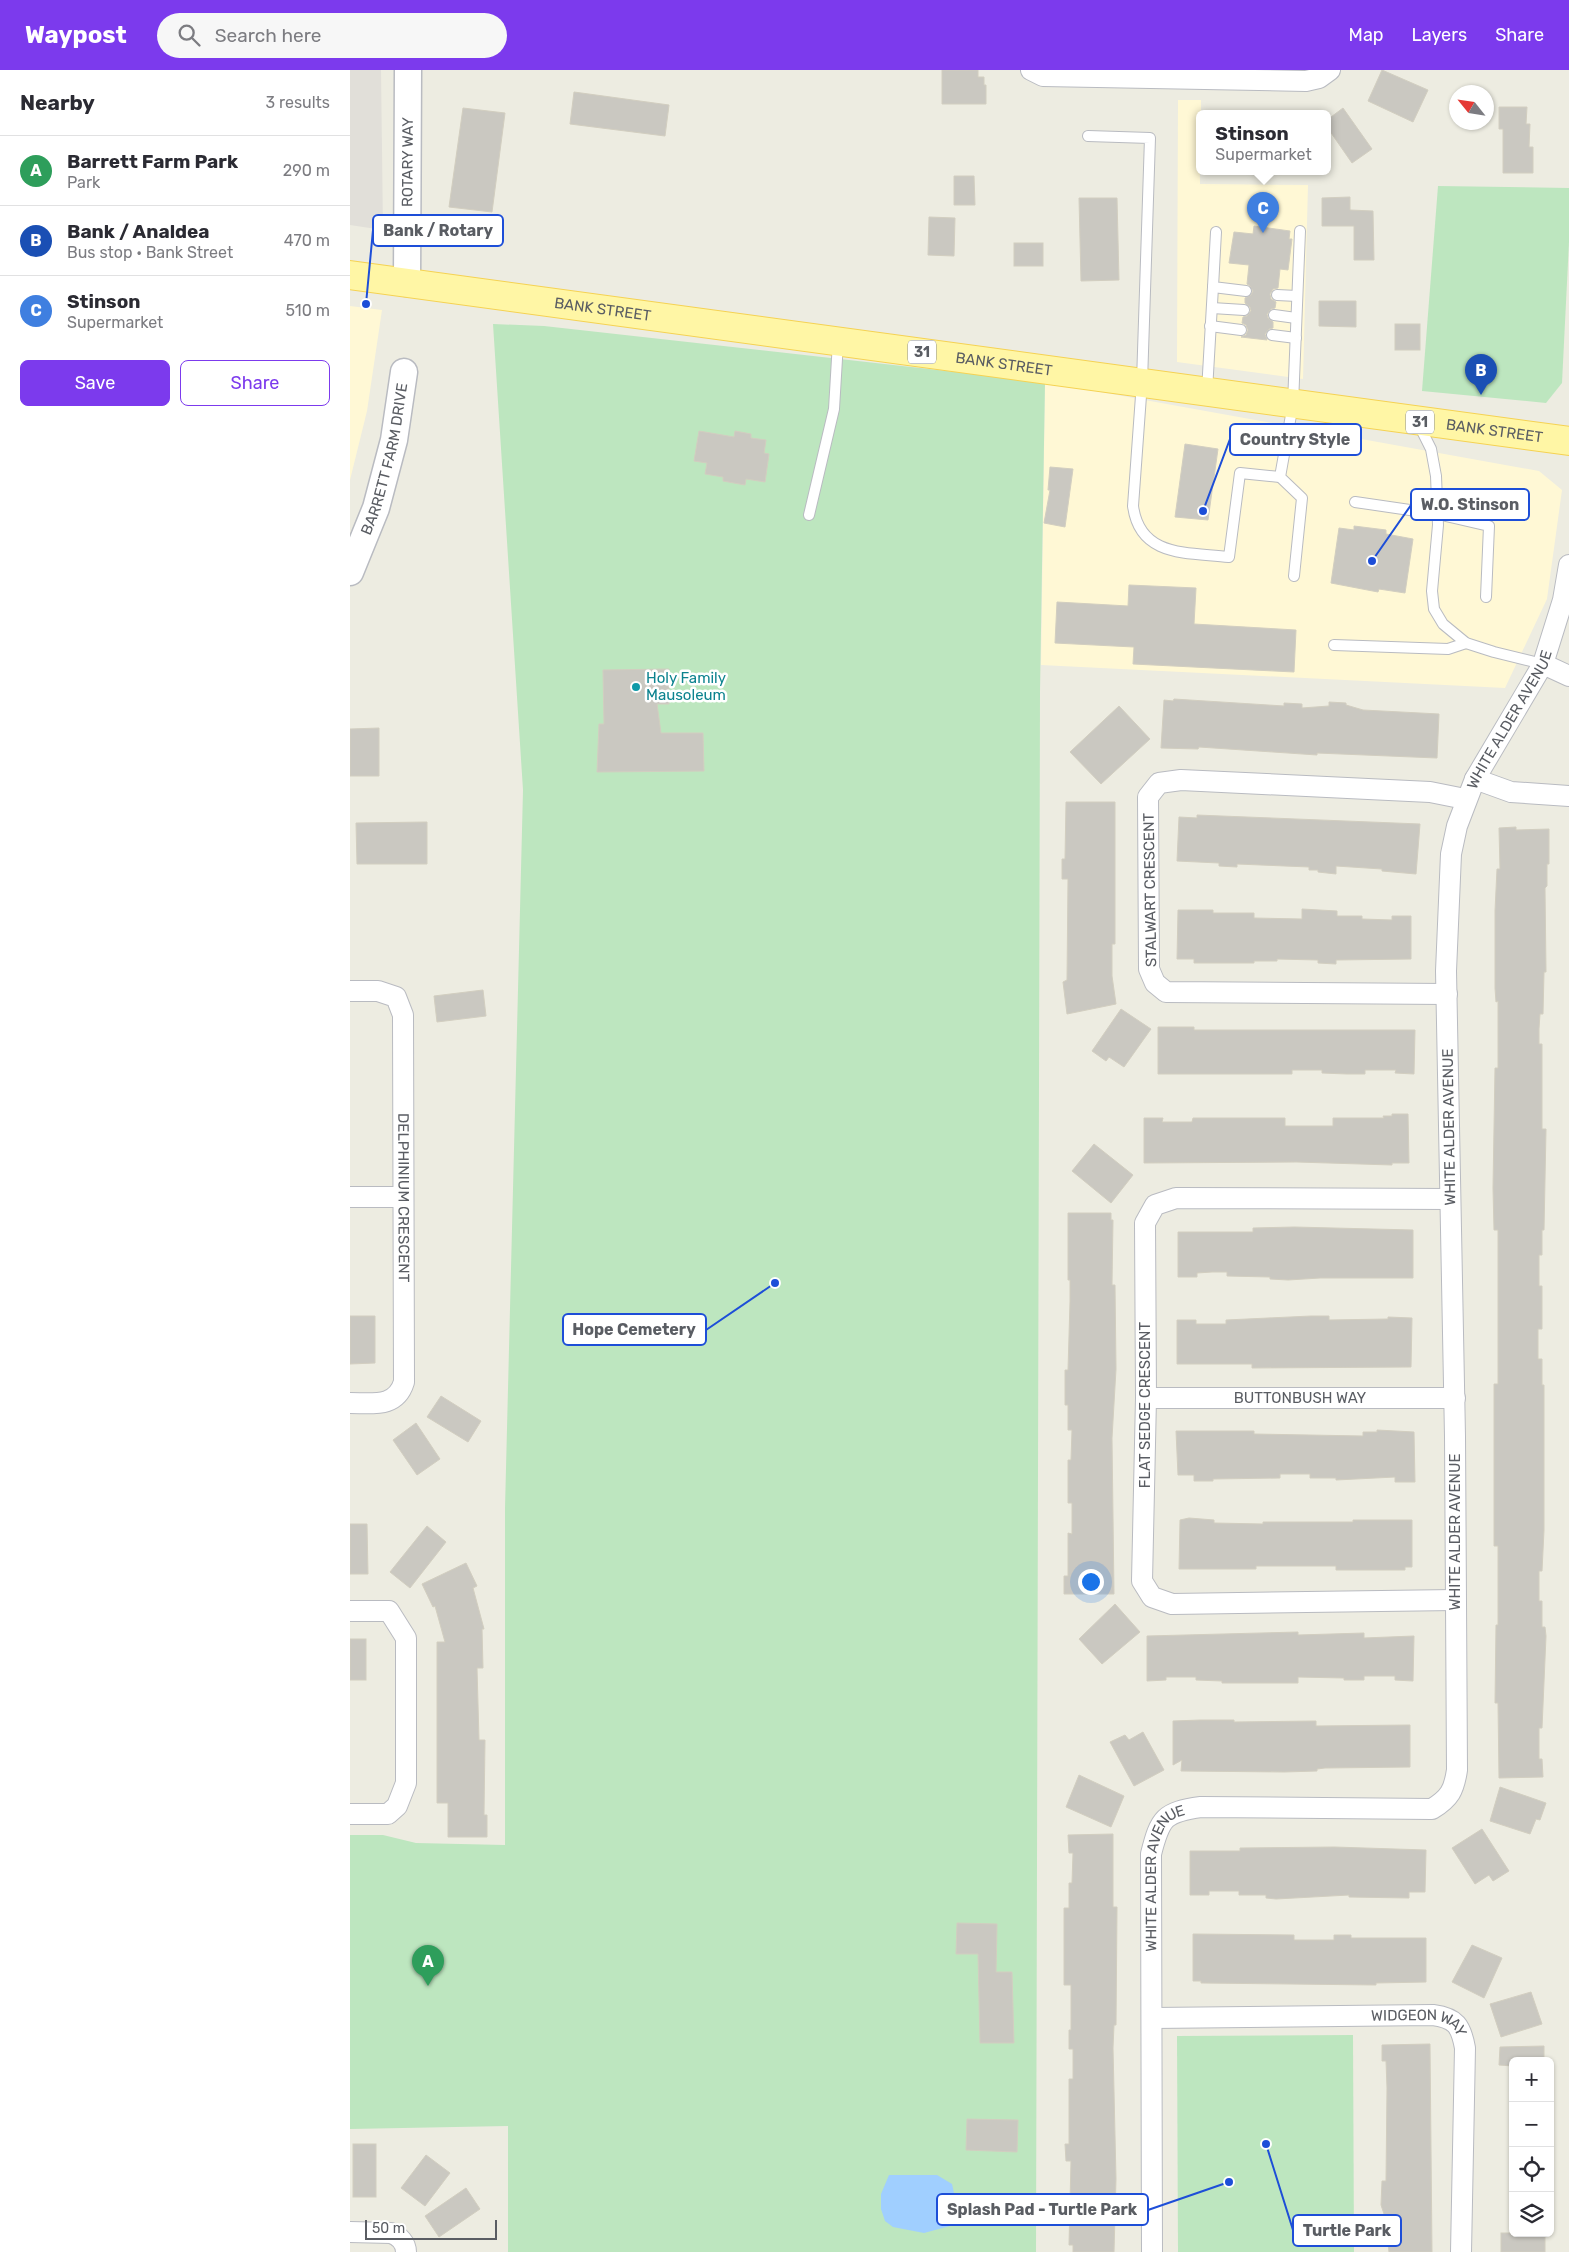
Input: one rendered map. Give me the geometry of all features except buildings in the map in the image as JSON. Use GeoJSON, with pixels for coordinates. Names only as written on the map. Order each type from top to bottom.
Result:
{"type":"FeatureCollection","features":[{"type":"Feature","properties":{"kind":"main road","name":"BANK STREET"},"geometry":{"type":"LineString","coordinates":[[350,275],[1569,441]]}},
{"type":"Feature","properties":{"kind":"street","name":"ROTARY WAY"},"geometry":{"type":"LineString","coordinates":[[407,283],[408,70]]}},
{"type":"Feature","properties":{"kind":"street"},"geometry":{"type":"LineString","coordinates":[[1031,70],[1042,76],[1306,81],[1319,78],[1330,70]]}},
{"type":"Feature","properties":{"kind":"street","name":"BARRETT FARM DRIVE"},"geometry":{"type":"LineString","coordinates":[[350,572],[376,508],[394,440],[404,372]]}},
{"type":"Feature","properties":{"kind":"street","name":"WHITE ALDER AVENUE"},"geometry":{"type":"LineString","coordinates":[[1152,2252],[1153,2018],[1151,1854],[1156,1834],[1166,1817],[1180,1810],[1201,1808],[1432,1809],[1445,1800],[1454,1786],[1457,1770],[1455,1398],[1446,994],[1451,854],[1466,799],[1474,779],[1543,664],[1563,600],[1569,564]]}},
{"type":"Feature","properties":{"kind":"street"},"geometry":{"type":"LineString","coordinates":[[1543,664],[1569,676]]}},
{"type":"Feature","properties":{"kind":"street"},"geometry":{"type":"LineString","coordinates":[[1474,779],[1511,792],[1569,796]]}},
{"type":"Feature","properties":{"kind":"street","name":"STALWART CRESCENT"},"geometry":{"type":"LineString","coordinates":[[1446,994],[1166,992],[1155,983],[1149,970],[1148,797],[1159,783],[1181,780],[1430,792],[1466,799]]}},
{"type":"Feature","properties":{"kind":"street","name":"DELPHINIUM CRESCENT"},"geometry":{"type":"LineString","coordinates":[[350,991],[378,991],[396,997],[403,1015],[404,1382],[400,1392],[393,1400],[374,1403],[350,1403]]}},
{"type":"Feature","properties":{"kind":"street"},"geometry":{"type":"LineString","coordinates":[[350,1197],[403,1197]]}},
{"type":"Feature","properties":{"kind":"street","name":"FLAT SEDGE CRESCENT"},"geometry":{"type":"LineString","coordinates":[[1450,1199],[1176,1198],[1155,1205],[1145,1223],[1146,1398],[1142,1581],[1152,1597],[1172,1604],[1455,1600]]}},
{"type":"Feature","properties":{"kind":"street","name":"BUTTONBUSH WAY"},"geometry":{"type":"LineString","coordinates":[[1146,1398],[1455,1398]]}},
{"type":"Feature","properties":{"kind":"street"},"geometry":{"type":"LineString","coordinates":[[350,1611],[389,1612],[406,1638],[406,1783],[397,1806],[388,1814],[350,1814]]}},
{"type":"Feature","properties":{"kind":"street","name":"WIDGEON WAY"},"geometry":{"type":"LineString","coordinates":[[1153,2018],[1433,2016],[1447,2017],[1455,2022],[1463,2034],[1465,2048],[1461,2252]]}},
{"type":"Feature","properties":{"kind":"street"},"geometry":{"type":"LineString","coordinates":[[350,2232],[391,2233],[397,2235],[403,2242],[406,2252]]}},
{"type":"Feature","properties":{"kind":"lane"},"geometry":{"type":"LineString","coordinates":[[1088,136],[1150,138],[1142,382],[1134,506],[1135,521],[1142,534],[1155,544],[1172,550],[1229,557],[1240,473],[1280,477],[1302,498],[1294,576]]}},
{"type":"Feature","properties":{"kind":"lane"},"geometry":{"type":"LineString","coordinates":[[1280,477],[1293,404],[1300,231]]}},
{"type":"Feature","properties":{"kind":"lane"},"geometry":{"type":"LineString","coordinates":[[1207,392],[1216,232]]}},
{"type":"Feature","properties":{"kind":"lane"},"geometry":{"type":"LineString","coordinates":[[1213,287],[1246,291]]}},
{"type":"Feature","properties":{"kind":"lane"},"geometry":{"type":"LineString","coordinates":[[1277,295],[1297,296]]}},
{"type":"Feature","properties":{"kind":"lane"},"geometry":{"type":"LineString","coordinates":[[1212,308],[1244,310]]}},
{"type":"Feature","properties":{"kind":"lane"},"geometry":{"type":"LineString","coordinates":[[1274,315],[1296,318]]}},
{"type":"Feature","properties":{"kind":"lane"},"geometry":{"type":"LineString","coordinates":[[1210,326],[1241,330]]}},
{"type":"Feature","properties":{"kind":"lane"},"geometry":{"type":"LineString","coordinates":[[1272,335],[1296,338]]}},
{"type":"Feature","properties":{"kind":"lane"},"geometry":{"type":"LineString","coordinates":[[809,515],[834,409],[838,341]]}},
{"type":"Feature","properties":{"kind":"lane"},"geometry":{"type":"LineString","coordinates":[[1418,421],[1434,462],[1437,514],[1432,591],[1434,609],[1443,624],[1466,643],[1543,664]]}},
{"type":"Feature","properties":{"kind":"lane"},"geometry":{"type":"LineString","coordinates":[[1354,502],[1437,514],[1489,526],[1486,597]]}},
{"type":"Feature","properties":{"kind":"lane"},"geometry":{"type":"LineString","coordinates":[[1334,645],[1448,649],[1466,643]]}},
{"type":"Feature","properties":{"kind":"shaded area"},"geometry":{"type":"Polygon","coordinates":[[[350,70],[381,70],[383,230],[350,225],[350,70]]]}},
{"type":"Feature","properties":{"kind":"shaded area"},"geometry":{"type":"Polygon","coordinates":[[[1178,100],[1201,100],[1201,110],[1196,110],[1196,175],[1200,175],[1200,184],[1308,185],[1303,379],[1177,362],[1178,100]]]}},
{"type":"Feature","properties":{"kind":"shaded area"},"geometry":{"type":"Polygon","coordinates":[[[350,306],[382,310],[367,411],[350,480],[350,306]]]}},
{"type":"Feature","properties":{"kind":"shaded area"},"geometry":{"type":"Polygon","coordinates":[[[1045,382],[1539,471],[1562,490],[1547,599],[1505,688],[1041,665],[1045,382]]]}},
{"type":"Feature","properties":{"kind":"green space"},"geometry":{"type":"Polygon","coordinates":[[[1438,186],[1569,188],[1569,242],[1562,383],[1546,403],[1422,391],[1438,186]]]}},
{"type":"Feature","properties":{"kind":"green space"},"geometry":{"type":"Polygon","coordinates":[[[493,324],[544,326],[1045,382],[1040,692],[1036,2252],[508,2252],[508,2126],[350,2129],[350,1835],[383,1835],[416,1843],[505,1845],[505,1508],[523,790],[493,324]]]}},
{"type":"Feature","properties":{"kind":"green space"},"geometry":{"type":"Polygon","coordinates":[[[1353,2035],[1354,2252],[1178,2252],[1177,2036],[1353,2035]]]}},
{"type":"Feature","properties":{"kind":"water"},"geometry":{"type":"Polygon","coordinates":[[[889,2175],[937,2175],[952,2184],[956,2202],[950,2226],[924,2233],[893,2227],[885,2221],[881,2209],[881,2194],[889,2175]]]}},
{"type":"Feature","properties":{"kind":"place","name":"Stinson"},"geometry":{"type":"Point","coordinates":[1263,233]}},
{"type":"Feature","properties":{"kind":"place","name":"Bank / Rotary"},"geometry":{"type":"Point","coordinates":[366,304]}},
{"type":"Feature","properties":{"kind":"place","name":"Bank / Analdea"},"geometry":{"type":"Point","coordinates":[1481,395]}},
{"type":"Feature","properties":{"kind":"place","name":"Country Style"},"geometry":{"type":"Point","coordinates":[1203,511]}},
{"type":"Feature","properties":{"kind":"place","name":"W.O. Stinson"},"geometry":{"type":"Point","coordinates":[1372,561]}},
{"type":"Feature","properties":{"kind":"place","name":"Holy Family Mausoleum"},"geometry":{"type":"Point","coordinates":[636,687]}},
{"type":"Feature","properties":{"kind":"place","name":"Hope Cemetery"},"geometry":{"type":"Point","coordinates":[775,1283]}},
{"type":"Feature","properties":{"kind":"place","name":"Barrett Farm Park"},"geometry":{"type":"Point","coordinates":[428,1986]}},
{"type":"Feature","properties":{"kind":"place","name":"Turtle Park"},"geometry":{"type":"Point","coordinates":[1266,2144]}},
{"type":"Feature","properties":{"kind":"place","name":"Splash Pad - Turtle Park"},"geometry":{"type":"Point","coordinates":[1229,2182]}}]}
